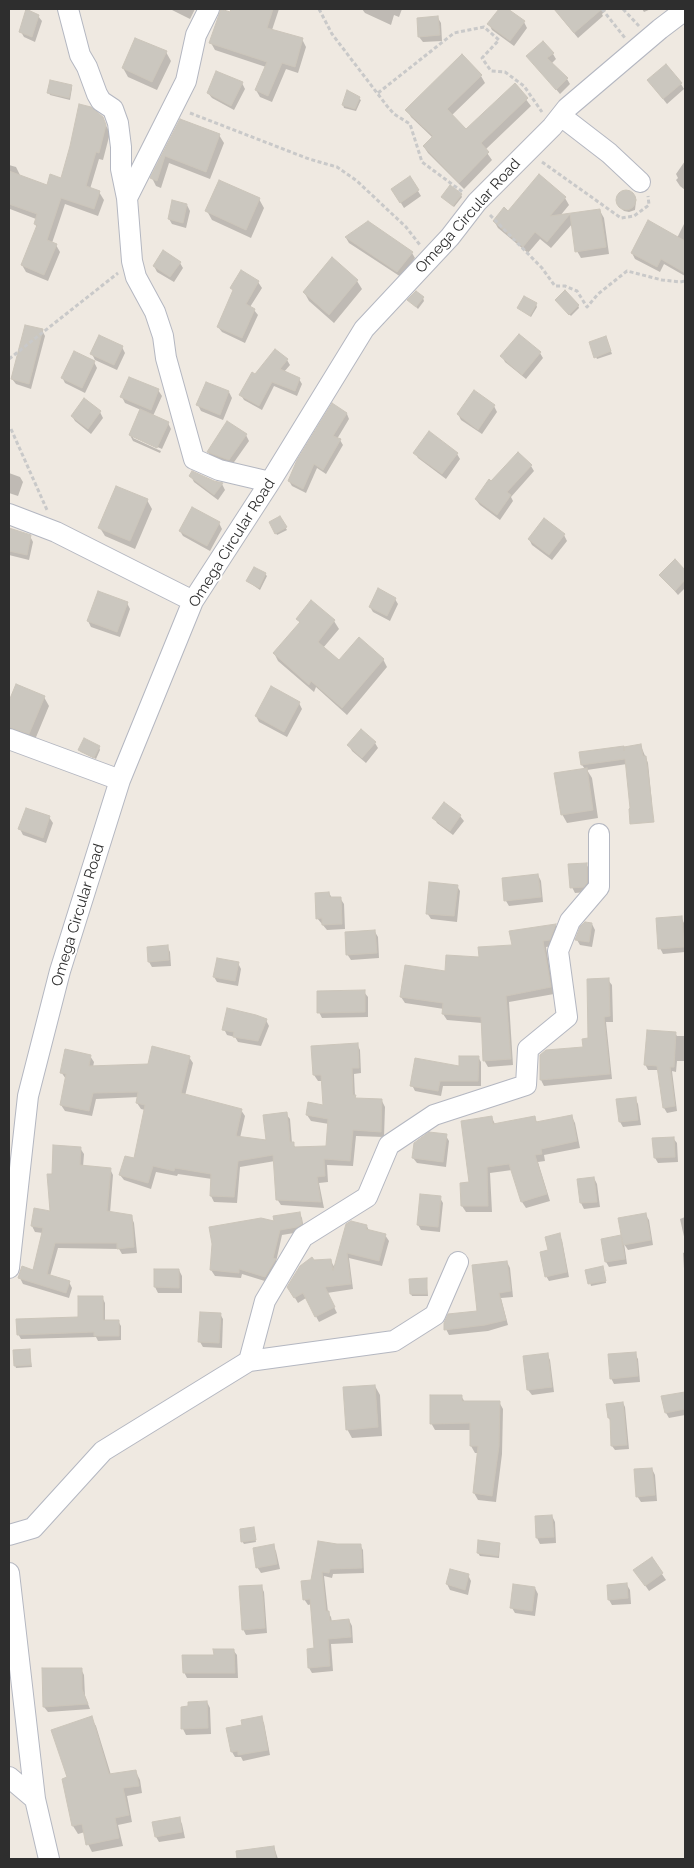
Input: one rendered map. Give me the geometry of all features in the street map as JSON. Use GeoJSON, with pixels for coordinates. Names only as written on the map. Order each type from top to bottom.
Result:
{"type":"FeatureCollection","features":[{"type":"Feature","properties":{"kind":"street"},"geometry":{"type":"LineString","coordinates":[[68,9],[80,55],[87,67],[97,94],[101,101],[113,110],[118,123],[121,170],[126,198],[132,261],[136,277],[155,312],[194,458],[219,470],[270,482]]}},
{"type":"Feature","properties":{"kind":"street"},"geometry":{"type":"LineString","coordinates":[[126,198],[186,81],[196,35],[209,9]]}},
{"type":"Feature","properties":{"kind":"street","name":"Omega Circular Road"},"geometry":{"type":"LineString","coordinates":[[9,1268],[28,1096],[60,971],[120,780],[193,601],[270,482],[364,329],[450,236],[477,202],[557,121],[567,108],[635,50],[681,18]]}},
{"type":"Feature","properties":{"kind":"street"},"geometry":{"type":"LineString","coordinates":[[557,121],[609,153],[640,182]]}},
{"type":"Feature","properties":{"kind":"street"},"geometry":{"type":"LineString","coordinates":[[9,514],[56,532],[193,601]]}},
{"type":"Feature","properties":{"kind":"street"},"geometry":{"type":"LineString","coordinates":[[9,739],[120,780]]}},
{"type":"Feature","properties":{"kind":"street"},"geometry":{"type":"LineString","coordinates":[[249,1361],[265,1301],[303,1237],[367,1197],[389,1145],[434,1115],[526,1085],[528,1049],[567,1018],[558,951],[570,921],[599,887],[599,834]]}},
{"type":"Feature","properties":{"kind":"street"},"geometry":{"type":"LineString","coordinates":[[9,1536],[33,1528],[103,1451],[249,1361],[394,1341],[435,1315],[458,1262]]}},
{"type":"Feature","properties":{"kind":"street"},"geometry":{"type":"LineString","coordinates":[[9,1573],[35,1799],[49,1859]]}},
{"type":"Feature","properties":{"kind":"street"},"geometry":{"type":"LineString","coordinates":[[9,1777],[35,1799]]}},
{"type":"Feature","properties":{"kind":"path"},"geometry":{"type":"LineString","coordinates":[[319,9],[332,34],[394,114],[410,124],[422,162],[477,202],[542,268],[555,286],[565,286],[577,291],[587,307],[598,294],[627,271],[662,280],[685,281]]}},
{"type":"Feature","properties":{"kind":"path"},"geometry":{"type":"LineString","coordinates":[[602,9],[635,50]]}},
{"type":"Feature","properties":{"kind":"path"},"geometry":{"type":"LineString","coordinates":[[378,92],[454,33],[484,27],[499,40],[482,58],[491,71],[505,72],[524,86],[557,121]]}},
{"type":"Feature","properties":{"kind":"path"},"geometry":{"type":"LineString","coordinates":[[172,107],[309,159],[337,167],[357,181],[406,228],[430,257]]}},
{"type":"Feature","properties":{"kind":"path"},"geometry":{"type":"LineString","coordinates":[[527,151],[621,218],[634,216],[649,205],[648,196],[640,182]]}},
{"type":"Feature","properties":{"kind":"path"},"geometry":{"type":"LineString","coordinates":[[9,358],[132,261]]}},
{"type":"Feature","properties":{"kind":"path"},"geometry":{"type":"LineString","coordinates":[[10,428],[56,532]]}},
{"type":"Feature","properties":{"kind":"building"},"geometry":{"type":"Polygon","coordinates":[[[26,9],[39,15],[32,37],[19,32],[26,9]]]}},
{"type":"Feature","properties":{"kind":"building"},"geometry":{"type":"Polygon","coordinates":[[[221,9],[230,12],[231,9],[273,9],[267,28],[303,38],[295,67],[282,63],[268,96],[255,90],[267,62],[209,43],[221,9]]]}},
{"type":"Feature","properties":{"kind":"building"},"geometry":{"type":"Polygon","coordinates":[[[499,9],[508,9],[525,21],[510,41],[487,24],[499,9]]]}},
{"type":"Feature","properties":{"kind":"building"},"geometry":{"type":"Polygon","coordinates":[[[554,9],[602,9],[574,33],[554,9]]]}},
{"type":"Feature","properties":{"kind":"building"},"geometry":{"type":"Polygon","coordinates":[[[438,16],[440,35],[418,37],[417,18],[438,16]]]}},
{"type":"Feature","properties":{"kind":"building"},"geometry":{"type":"Polygon","coordinates":[[[135,38],[167,51],[152,82],[122,68],[135,38]]]}},
{"type":"Feature","properties":{"kind":"building"},"geometry":{"type":"Polygon","coordinates":[[[543,41],[554,53],[547,58],[568,78],[556,90],[526,56],[543,41]]]}},
{"type":"Feature","properties":{"kind":"building"},"geometry":{"type":"Polygon","coordinates":[[[462,54],[482,75],[447,109],[466,129],[515,83],[528,98],[481,143],[489,152],[459,183],[423,146],[433,136],[405,110],[462,54]]]}},
{"type":"Feature","properties":{"kind":"building"},"geometry":{"type":"Polygon","coordinates":[[[666,64],[682,83],[663,99],[647,80],[666,64]]]}},
{"type":"Feature","properties":{"kind":"building"},"geometry":{"type":"Polygon","coordinates":[[[216,71],[243,82],[231,106],[207,93],[216,71]]]}},
{"type":"Feature","properties":{"kind":"building"},"geometry":{"type":"Polygon","coordinates":[[[50,80],[72,85],[69,98],[47,93],[50,80]]]}},
{"type":"Feature","properties":{"kind":"building"},"geometry":{"type":"Polygon","coordinates":[[[347,90],[360,97],[355,109],[342,105],[347,90]]]}},
{"type":"Feature","properties":{"kind":"building"},"geometry":{"type":"Polygon","coordinates":[[[79,104],[91,107],[103,117],[106,125],[99,153],[96,152],[86,186],[100,191],[94,209],[61,198],[47,240],[57,244],[44,275],[21,265],[37,225],[34,224],[37,214],[9,204],[9,171],[47,185],[50,174],[61,178],[79,104]]]}},
{"type":"Feature","properties":{"kind":"building"},"geometry":{"type":"Polygon","coordinates":[[[180,119],[220,134],[206,172],[165,156],[157,181],[150,178],[180,119]]]}},
{"type":"Feature","properties":{"kind":"building"},"geometry":{"type":"Polygon","coordinates":[[[539,174],[566,197],[550,216],[600,209],[606,247],[575,252],[570,214],[547,242],[535,232],[523,247],[493,221],[504,207],[508,211],[539,174]]]}},
{"type":"Feature","properties":{"kind":"building"},"geometry":{"type":"Polygon","coordinates":[[[410,176],[419,190],[400,203],[391,189],[410,176]]]}},
{"type":"Feature","properties":{"kind":"building"},"geometry":{"type":"Polygon","coordinates":[[[219,180],[260,198],[246,230],[205,211],[219,180]]]}},
{"type":"Feature","properties":{"kind":"building"},"geometry":{"type":"Polygon","coordinates":[[[450,185],[462,194],[453,206],[441,197],[450,185]]]}},
{"type":"Feature","properties":{"kind":"building"},"geometry":{"type":"Polygon","coordinates":[[[626,190],[633,193],[636,200],[633,207],[626,210],[619,207],[616,200],[619,193],[626,190]]]}},
{"type":"Feature","properties":{"kind":"building"},"geometry":{"type":"Polygon","coordinates":[[[172,200],[187,204],[183,223],[168,219],[172,200]]]}},
{"type":"Feature","properties":{"kind":"building"},"geometry":{"type":"Polygon","coordinates":[[[648,220],[685,241],[685,273],[661,259],[657,267],[631,253],[648,220]]]}},
{"type":"Feature","properties":{"kind":"building"},"geometry":{"type":"Polygon","coordinates":[[[368,221],[413,252],[397,272],[345,237],[368,221]]]}},
{"type":"Feature","properties":{"kind":"building"},"geometry":{"type":"Polygon","coordinates":[[[163,250],[181,262],[170,277],[153,266],[163,250]]]}},
{"type":"Feature","properties":{"kind":"building"},"geometry":{"type":"Polygon","coordinates":[[[332,257],[358,280],[329,315],[303,292],[332,257]]]}},
{"type":"Feature","properties":{"kind":"building"},"geometry":{"type":"Polygon","coordinates":[[[241,270],[259,281],[246,304],[255,309],[242,338],[217,327],[233,290],[230,288],[241,270]]]}},
{"type":"Feature","properties":{"kind":"building"},"geometry":{"type":"Polygon","coordinates":[[[565,290],[579,305],[569,315],[555,300],[565,290]]]}},
{"type":"Feature","properties":{"kind":"building"},"geometry":{"type":"Polygon","coordinates":[[[416,291],[424,297],[416,307],[407,300],[416,291]]]}},
{"type":"Feature","properties":{"kind":"building"},"geometry":{"type":"Polygon","coordinates":[[[524,296],[537,303],[530,316],[517,308],[524,296]]]}},
{"type":"Feature","properties":{"kind":"building"},"geometry":{"type":"Polygon","coordinates":[[[25,325],[43,329],[29,384],[11,379],[25,325]]]}},
{"type":"Feature","properties":{"kind":"building"},"geometry":{"type":"Polygon","coordinates":[[[519,334],[541,352],[522,375],[500,356],[519,334]]]}},
{"type":"Feature","properties":{"kind":"building"},"geometry":{"type":"Polygon","coordinates":[[[99,335],[123,346],[114,365],[90,354],[99,335]]]}},
{"type":"Feature","properties":{"kind":"building"},"geometry":{"type":"Polygon","coordinates":[[[606,336],[611,351],[594,358],[589,342],[606,336]]]}},
{"type":"Feature","properties":{"kind":"building"},"geometry":{"type":"Polygon","coordinates":[[[275,349],[288,359],[280,369],[300,378],[295,391],[272,382],[259,406],[239,395],[252,372],[255,374],[275,349]]]}},
{"type":"Feature","properties":{"kind":"building"},"geometry":{"type":"Polygon","coordinates":[[[74,351],[95,361],[82,388],[61,378],[74,351]]]}},
{"type":"Feature","properties":{"kind":"building"},"geometry":{"type":"Polygon","coordinates":[[[129,377],[159,389],[151,410],[120,397],[129,377]]]}},
{"type":"Feature","properties":{"kind":"building"},"geometry":{"type":"Polygon","coordinates":[[[206,382],[229,391],[220,415],[196,405],[206,382]]]}},
{"type":"Feature","properties":{"kind":"building"},"geometry":{"type":"Polygon","coordinates":[[[474,390],[495,405],[478,430],[457,414],[474,390]]]}},
{"type":"Feature","properties":{"kind":"building"},"geometry":{"type":"Polygon","coordinates":[[[84,398],[101,411],[88,429],[71,416],[84,398]]]}},
{"type":"Feature","properties":{"kind":"building"},"geometry":{"type":"Polygon","coordinates":[[[332,403],[347,413],[333,436],[341,439],[323,470],[314,464],[303,489],[288,481],[297,460],[332,403]]]}},
{"type":"Feature","properties":{"kind":"building"},"geometry":{"type":"Polygon","coordinates":[[[140,409],[169,422],[157,448],[129,435],[140,409]]]}},
{"type":"Feature","properties":{"kind":"building"},"geometry":{"type":"Polygon","coordinates":[[[227,421],[247,434],[229,460],[207,452],[227,421]]]}},
{"type":"Feature","properties":{"kind":"building"},"geometry":{"type":"Polygon","coordinates":[[[429,431],[458,453],[442,474],[413,453],[429,431]]]}},
{"type":"Feature","properties":{"kind":"building"},"geometry":{"type":"Polygon","coordinates":[[[518,452],[532,465],[507,492],[511,495],[497,515],[475,499],[489,479],[491,481],[518,452]]]}},
{"type":"Feature","properties":{"kind":"building"},"geometry":{"type":"Polygon","coordinates":[[[192,471],[223,483],[214,495],[189,476],[192,471]]]}},
{"type":"Feature","properties":{"kind":"building"},"geometry":{"type":"Polygon","coordinates":[[[116,486],[148,499],[130,541],[98,528],[116,486]]]}},
{"type":"Feature","properties":{"kind":"building"},"geometry":{"type":"Polygon","coordinates":[[[192,507],[220,522],[207,546],[179,531],[192,507]]]}},
{"type":"Feature","properties":{"kind":"building"},"geometry":{"type":"Polygon","coordinates":[[[280,516],[287,527],[275,534],[269,522],[280,516]]]}},
{"type":"Feature","properties":{"kind":"building"},"geometry":{"type":"Polygon","coordinates":[[[544,518],[565,534],[549,555],[528,539],[544,518]]]}},
{"type":"Feature","properties":{"kind":"building"},"geometry":{"type":"Polygon","coordinates":[[[9,528],[31,535],[27,555],[9,551],[9,528]]]}},
{"type":"Feature","properties":{"kind":"building"},"geometry":{"type":"Polygon","coordinates":[[[675,559],[685,570],[685,580],[675,591],[659,575],[675,559]]]}},
{"type":"Feature","properties":{"kind":"building"},"geometry":{"type":"Polygon","coordinates":[[[254,567],[266,573],[259,588],[246,581],[254,567]]]}},
{"type":"Feature","properties":{"kind":"building"},"geometry":{"type":"Polygon","coordinates":[[[378,588],[396,598],[387,616],[369,607],[378,588]]]}},
{"type":"Feature","properties":{"kind":"building"},"geometry":{"type":"Polygon","coordinates":[[[98,591],[128,602],[117,632],[87,621],[98,591]]]}},
{"type":"Feature","properties":{"kind":"building"},"geometry":{"type":"Polygon","coordinates":[[[311,600],[335,620],[318,642],[339,660],[359,637],[384,659],[342,708],[311,681],[309,685],[273,653],[300,622],[296,619],[311,600]]]}},
{"type":"Feature","properties":{"kind":"building"},"geometry":{"type":"Polygon","coordinates":[[[16,684],[45,696],[29,734],[9,727],[9,701],[16,684]]]}},
{"type":"Feature","properties":{"kind":"building"},"geometry":{"type":"Polygon","coordinates":[[[271,686],[300,702],[284,732],[255,716],[271,686]]]}},
{"type":"Feature","properties":{"kind":"building"},"geometry":{"type":"Polygon","coordinates":[[[361,729],[376,742],[362,758],[347,745],[361,729]]]}},
{"type":"Feature","properties":{"kind":"building"},"geometry":{"type":"Polygon","coordinates":[[[84,738],[100,746],[94,758],[78,750],[84,738]]]}},
{"type":"Feature","properties":{"kind":"building"},"geometry":{"type":"Polygon","coordinates":[[[641,744],[643,756],[646,756],[654,822],[630,824],[625,759],[581,765],[579,752],[641,744]]]}},
{"type":"Feature","properties":{"kind":"building"},"geometry":{"type":"Polygon","coordinates":[[[587,768],[593,810],[561,815],[554,773],[587,768]]]}},
{"type":"Feature","properties":{"kind":"building"},"geometry":{"type":"Polygon","coordinates":[[[444,802],[461,815],[450,831],[432,818],[444,802]]]}},
{"type":"Feature","properties":{"kind":"building"},"geometry":{"type":"Polygon","coordinates":[[[26,808],[50,816],[43,838],[18,829],[26,808]]]}},
{"type":"Feature","properties":{"kind":"building"},"geometry":{"type":"Polygon","coordinates":[[[587,863],[587,883],[584,887],[570,888],[568,864],[587,863]]]}},
{"type":"Feature","properties":{"kind":"building"},"geometry":{"type":"Polygon","coordinates":[[[538,874],[541,897],[504,901],[502,878],[538,874]]]}},
{"type":"Feature","properties":{"kind":"building"},"geometry":{"type":"Polygon","coordinates":[[[429,882],[458,885],[454,916],[426,914],[429,882]]]}},
{"type":"Feature","properties":{"kind":"building"},"geometry":{"type":"Polygon","coordinates":[[[329,892],[330,897],[341,897],[342,924],[322,925],[322,918],[316,919],[315,893],[329,892]]]}},
{"type":"Feature","properties":{"kind":"building"},"geometry":{"type":"Polygon","coordinates":[[[682,916],[684,947],[658,949],[656,918],[682,916]]]}},
{"type":"Feature","properties":{"kind":"building"},"geometry":{"type":"Polygon","coordinates":[[[585,922],[592,923],[589,942],[575,940],[580,927],[585,922]]]}},
{"type":"Feature","properties":{"kind":"building"},"geometry":{"type":"Polygon","coordinates":[[[556,924],[550,940],[543,941],[551,987],[506,996],[511,1059],[483,1061],[481,1017],[442,1014],[443,1003],[400,997],[405,965],[445,971],[446,955],[479,957],[478,947],[512,945],[509,931],[556,924]]]}},
{"type":"Feature","properties":{"kind":"building"},"geometry":{"type":"Polygon","coordinates":[[[375,930],[377,953],[346,955],[345,932],[375,930]]]}},
{"type":"Feature","properties":{"kind":"building"},"geometry":{"type":"Polygon","coordinates":[[[168,945],[169,960],[148,962],[147,947],[168,945]]]}},
{"type":"Feature","properties":{"kind":"building"},"geometry":{"type":"Polygon","coordinates":[[[217,958],[239,962],[235,981],[213,977],[217,958]]]}},
{"type":"Feature","properties":{"kind":"building"},"geometry":{"type":"Polygon","coordinates":[[[609,978],[610,1016],[604,1017],[610,1074],[540,1080],[540,1055],[546,1050],[583,1047],[582,1039],[588,1038],[587,979],[609,978]]]}},
{"type":"Feature","properties":{"kind":"building"},"geometry":{"type":"Polygon","coordinates":[[[365,990],[365,1012],[317,1013],[317,991],[365,990]]]}},
{"type":"Feature","properties":{"kind":"building"},"geometry":{"type":"Polygon","coordinates":[[[227,1008],[267,1019],[258,1041],[233,1037],[234,1032],[222,1030],[227,1008]]]}},
{"type":"Feature","properties":{"kind":"building"},"geometry":{"type":"Polygon","coordinates":[[[647,1030],[676,1032],[674,1067],[670,1067],[675,1106],[663,1108],[657,1066],[644,1065],[647,1030]]]}},
{"type":"Feature","properties":{"kind":"building"},"geometry":{"type":"Polygon","coordinates":[[[358,1043],[359,1068],[352,1068],[353,1095],[356,1095],[355,1098],[382,1099],[381,1132],[353,1130],[350,1161],[324,1159],[325,1176],[317,1177],[321,1202],[276,1200],[273,1155],[238,1161],[234,1197],[210,1196],[211,1174],[175,1168],[174,1171],[153,1166],[148,1183],[119,1175],[125,1156],[134,1158],[145,1105],[136,1103],[138,1092],[93,1093],[89,1111],[60,1105],[66,1074],[60,1073],[65,1049],[91,1055],[89,1066],[148,1064],[152,1046],[190,1056],[181,1093],[242,1109],[236,1136],[266,1140],[263,1115],[287,1112],[290,1142],[294,1142],[294,1147],[326,1146],[328,1119],[306,1115],[308,1102],[323,1105],[321,1075],[313,1075],[311,1046],[358,1043]]]}},
{"type":"Feature","properties":{"kind":"building"},"geometry":{"type":"Polygon","coordinates":[[[459,1056],[479,1056],[478,1081],[440,1081],[438,1091],[410,1086],[415,1058],[459,1066],[459,1056]]]}},
{"type":"Feature","properties":{"kind":"building"},"geometry":{"type":"Polygon","coordinates":[[[636,1097],[638,1120],[619,1122],[616,1099],[636,1097]]]}},
{"type":"Feature","properties":{"kind":"building"},"geometry":{"type":"Polygon","coordinates":[[[572,1115],[577,1141],[541,1149],[542,1154],[535,1155],[547,1194],[521,1202],[509,1164],[487,1167],[488,1206],[461,1206],[460,1183],[469,1182],[461,1121],[492,1116],[493,1124],[535,1116],[536,1122],[572,1115]]]}},
{"type":"Feature","properties":{"kind":"building"},"geometry":{"type":"Polygon","coordinates":[[[429,1132],[447,1134],[443,1162],[412,1158],[414,1143],[429,1132]]]}},
{"type":"Feature","properties":{"kind":"building"},"geometry":{"type":"Polygon","coordinates":[[[674,1137],[675,1157],[654,1158],[652,1138],[674,1137]]]}},
{"type":"Feature","properties":{"kind":"building"},"geometry":{"type":"Polygon","coordinates":[[[53,1145],[81,1147],[80,1165],[111,1168],[107,1211],[132,1215],[134,1247],[117,1249],[117,1243],[55,1243],[47,1274],[70,1281],[66,1293],[18,1278],[22,1266],[33,1270],[43,1228],[31,1226],[34,1208],[50,1211],[47,1174],[52,1174],[53,1145]]]}},
{"type":"Feature","properties":{"kind":"building"},"geometry":{"type":"Polygon","coordinates":[[[594,1177],[597,1202],[580,1203],[577,1179],[594,1177]]]}},
{"type":"Feature","properties":{"kind":"building"},"geometry":{"type":"Polygon","coordinates":[[[420,1194],[441,1196],[438,1227],[417,1225],[420,1194]]]}},
{"type":"Feature","properties":{"kind":"building"},"geometry":{"type":"Polygon","coordinates":[[[300,1212],[302,1224],[297,1227],[280,1230],[273,1258],[276,1259],[265,1277],[239,1269],[239,1273],[210,1270],[212,1244],[209,1227],[261,1218],[274,1221],[273,1216],[300,1212]]]}},
{"type":"Feature","properties":{"kind":"building"},"geometry":{"type":"Polygon","coordinates":[[[646,1213],[651,1240],[623,1245],[618,1218],[646,1213]]]}},
{"type":"Feature","properties":{"kind":"building"},"geometry":{"type":"Polygon","coordinates":[[[351,1221],[367,1225],[366,1229],[386,1234],[379,1261],[347,1253],[351,1284],[325,1287],[335,1307],[315,1317],[303,1293],[294,1298],[287,1287],[300,1266],[312,1257],[314,1260],[331,1259],[333,1271],[346,1224],[351,1221]]]}},
{"type":"Feature","properties":{"kind":"building"},"geometry":{"type":"Polygon","coordinates":[[[560,1233],[567,1272],[545,1277],[540,1252],[548,1250],[545,1237],[560,1233]]]}},
{"type":"Feature","properties":{"kind":"building"},"geometry":{"type":"Polygon","coordinates":[[[621,1235],[625,1259],[605,1262],[601,1239],[621,1235]]]}},
{"type":"Feature","properties":{"kind":"building"},"geometry":{"type":"Polygon","coordinates":[[[507,1261],[511,1291],[499,1293],[506,1320],[485,1325],[444,1330],[444,1323],[448,1314],[477,1311],[472,1265],[507,1261]]]}},
{"type":"Feature","properties":{"kind":"building"},"geometry":{"type":"Polygon","coordinates":[[[603,1266],[606,1281],[588,1284],[585,1270],[603,1266]]]}},
{"type":"Feature","properties":{"kind":"building"},"geometry":{"type":"Polygon","coordinates":[[[154,1269],[179,1269],[179,1288],[154,1287],[154,1269]]]}},
{"type":"Feature","properties":{"kind":"building"},"geometry":{"type":"Polygon","coordinates":[[[427,1278],[427,1294],[410,1294],[409,1279],[427,1278]]]}},
{"type":"Feature","properties":{"kind":"building"},"geometry":{"type":"Polygon","coordinates":[[[78,1296],[103,1296],[103,1320],[119,1320],[119,1336],[94,1336],[94,1332],[17,1335],[16,1319],[78,1317],[78,1296]]]}},
{"type":"Feature","properties":{"kind":"building"},"geometry":{"type":"Polygon","coordinates":[[[200,1312],[221,1313],[219,1343],[198,1342],[200,1312]]]}},
{"type":"Feature","properties":{"kind":"building"},"geometry":{"type":"Polygon","coordinates":[[[30,1349],[31,1365],[14,1366],[13,1350],[30,1349]]]}},
{"type":"Feature","properties":{"kind":"building"},"geometry":{"type":"Polygon","coordinates":[[[636,1352],[638,1376],[610,1379],[608,1354],[636,1352]]]}},
{"type":"Feature","properties":{"kind":"building"},"geometry":{"type":"Polygon","coordinates":[[[548,1353],[552,1387],[527,1390],[523,1356],[548,1353]]]}},
{"type":"Feature","properties":{"kind":"building"},"geometry":{"type":"Polygon","coordinates":[[[375,1385],[378,1427],[346,1430],[343,1387],[375,1385]]]}},
{"type":"Feature","properties":{"kind":"building"},"geometry":{"type":"Polygon","coordinates":[[[685,1392],[685,1409],[665,1413],[661,1396],[685,1392]]]}},
{"type":"Feature","properties":{"kind":"building"},"geometry":{"type":"Polygon","coordinates":[[[430,1395],[462,1395],[462,1401],[500,1401],[499,1446],[492,1496],[473,1493],[478,1446],[470,1446],[470,1423],[430,1424],[430,1395]]]}},
{"type":"Feature","properties":{"kind":"building"},"geometry":{"type":"Polygon","coordinates":[[[623,1402],[627,1445],[611,1446],[610,1418],[608,1418],[606,1404],[623,1402]]]}},
{"type":"Feature","properties":{"kind":"building"},"geometry":{"type":"Polygon","coordinates":[[[652,1468],[655,1495],[636,1497],[634,1469],[652,1468]]]}},
{"type":"Feature","properties":{"kind":"building"},"geometry":{"type":"Polygon","coordinates":[[[552,1515],[554,1537],[536,1538],[535,1516],[552,1515]]]}},
{"type":"Feature","properties":{"kind":"building"},"geometry":{"type":"Polygon","coordinates":[[[254,1527],[256,1540],[241,1542],[240,1529],[254,1527]]]}},
{"type":"Feature","properties":{"kind":"building"},"geometry":{"type":"Polygon","coordinates":[[[478,1540],[500,1543],[498,1556],[477,1553],[478,1540]]]}},
{"type":"Feature","properties":{"kind":"building"},"geometry":{"type":"Polygon","coordinates":[[[318,1541],[337,1544],[361,1544],[362,1568],[330,1569],[329,1573],[322,1572],[326,1611],[329,1611],[330,1621],[349,1619],[351,1637],[328,1639],[330,1666],[308,1668],[307,1649],[314,1648],[310,1599],[303,1600],[301,1581],[311,1580],[318,1541]]]}},
{"type":"Feature","properties":{"kind":"building"},"geometry":{"type":"Polygon","coordinates":[[[274,1544],[277,1564],[256,1568],[253,1548],[274,1544]]]}},
{"type":"Feature","properties":{"kind":"building"},"geometry":{"type":"Polygon","coordinates":[[[652,1557],[663,1573],[645,1586],[633,1570],[652,1557]]]}},
{"type":"Feature","properties":{"kind":"building"},"geometry":{"type":"Polygon","coordinates":[[[450,1569],[469,1574],[465,1590],[446,1584],[450,1569]]]}},
{"type":"Feature","properties":{"kind":"building"},"geometry":{"type":"Polygon","coordinates":[[[627,1583],[628,1598],[608,1600],[607,1585],[627,1583]]]}},
{"type":"Feature","properties":{"kind":"building"},"geometry":{"type":"Polygon","coordinates":[[[513,1584],[535,1587],[532,1611],[510,1608],[513,1584]]]}},
{"type":"Feature","properties":{"kind":"building"},"geometry":{"type":"Polygon","coordinates":[[[262,1585],[265,1628],[242,1630],[239,1586],[262,1585]]]}},
{"type":"Feature","properties":{"kind":"building"},"geometry":{"type":"Polygon","coordinates":[[[213,1649],[234,1649],[235,1673],[183,1673],[182,1655],[214,1655],[213,1649]]]}},
{"type":"Feature","properties":{"kind":"building"},"geometry":{"type":"Polygon","coordinates":[[[42,1668],[82,1668],[82,1689],[88,1704],[43,1707],[42,1668]]]}},
{"type":"Feature","properties":{"kind":"building"},"geometry":{"type":"Polygon","coordinates":[[[207,1701],[208,1728],[181,1729],[181,1707],[188,1706],[188,1702],[207,1701]]]}},
{"type":"Feature","properties":{"kind":"building"},"geometry":{"type":"Polygon","coordinates":[[[92,1716],[109,1774],[136,1770],[139,1786],[123,1788],[129,1815],[115,1818],[119,1838],[86,1845],[82,1824],[72,1826],[62,1779],[67,1777],[51,1730],[92,1716]]]}},
{"type":"Feature","properties":{"kind":"building"},"geometry":{"type":"Polygon","coordinates":[[[262,1716],[268,1750],[238,1755],[238,1751],[231,1752],[226,1728],[242,1725],[241,1720],[262,1716]]]}},
{"type":"Feature","properties":{"kind":"building"},"geometry":{"type":"Polygon","coordinates":[[[180,1817],[182,1832],[155,1837],[152,1822],[180,1817]]]}},
{"type":"Feature","properties":{"kind":"building"},"geometry":{"type":"Polygon","coordinates":[[[274,1846],[276,1859],[237,1859],[236,1851],[274,1846]]]}}]}
